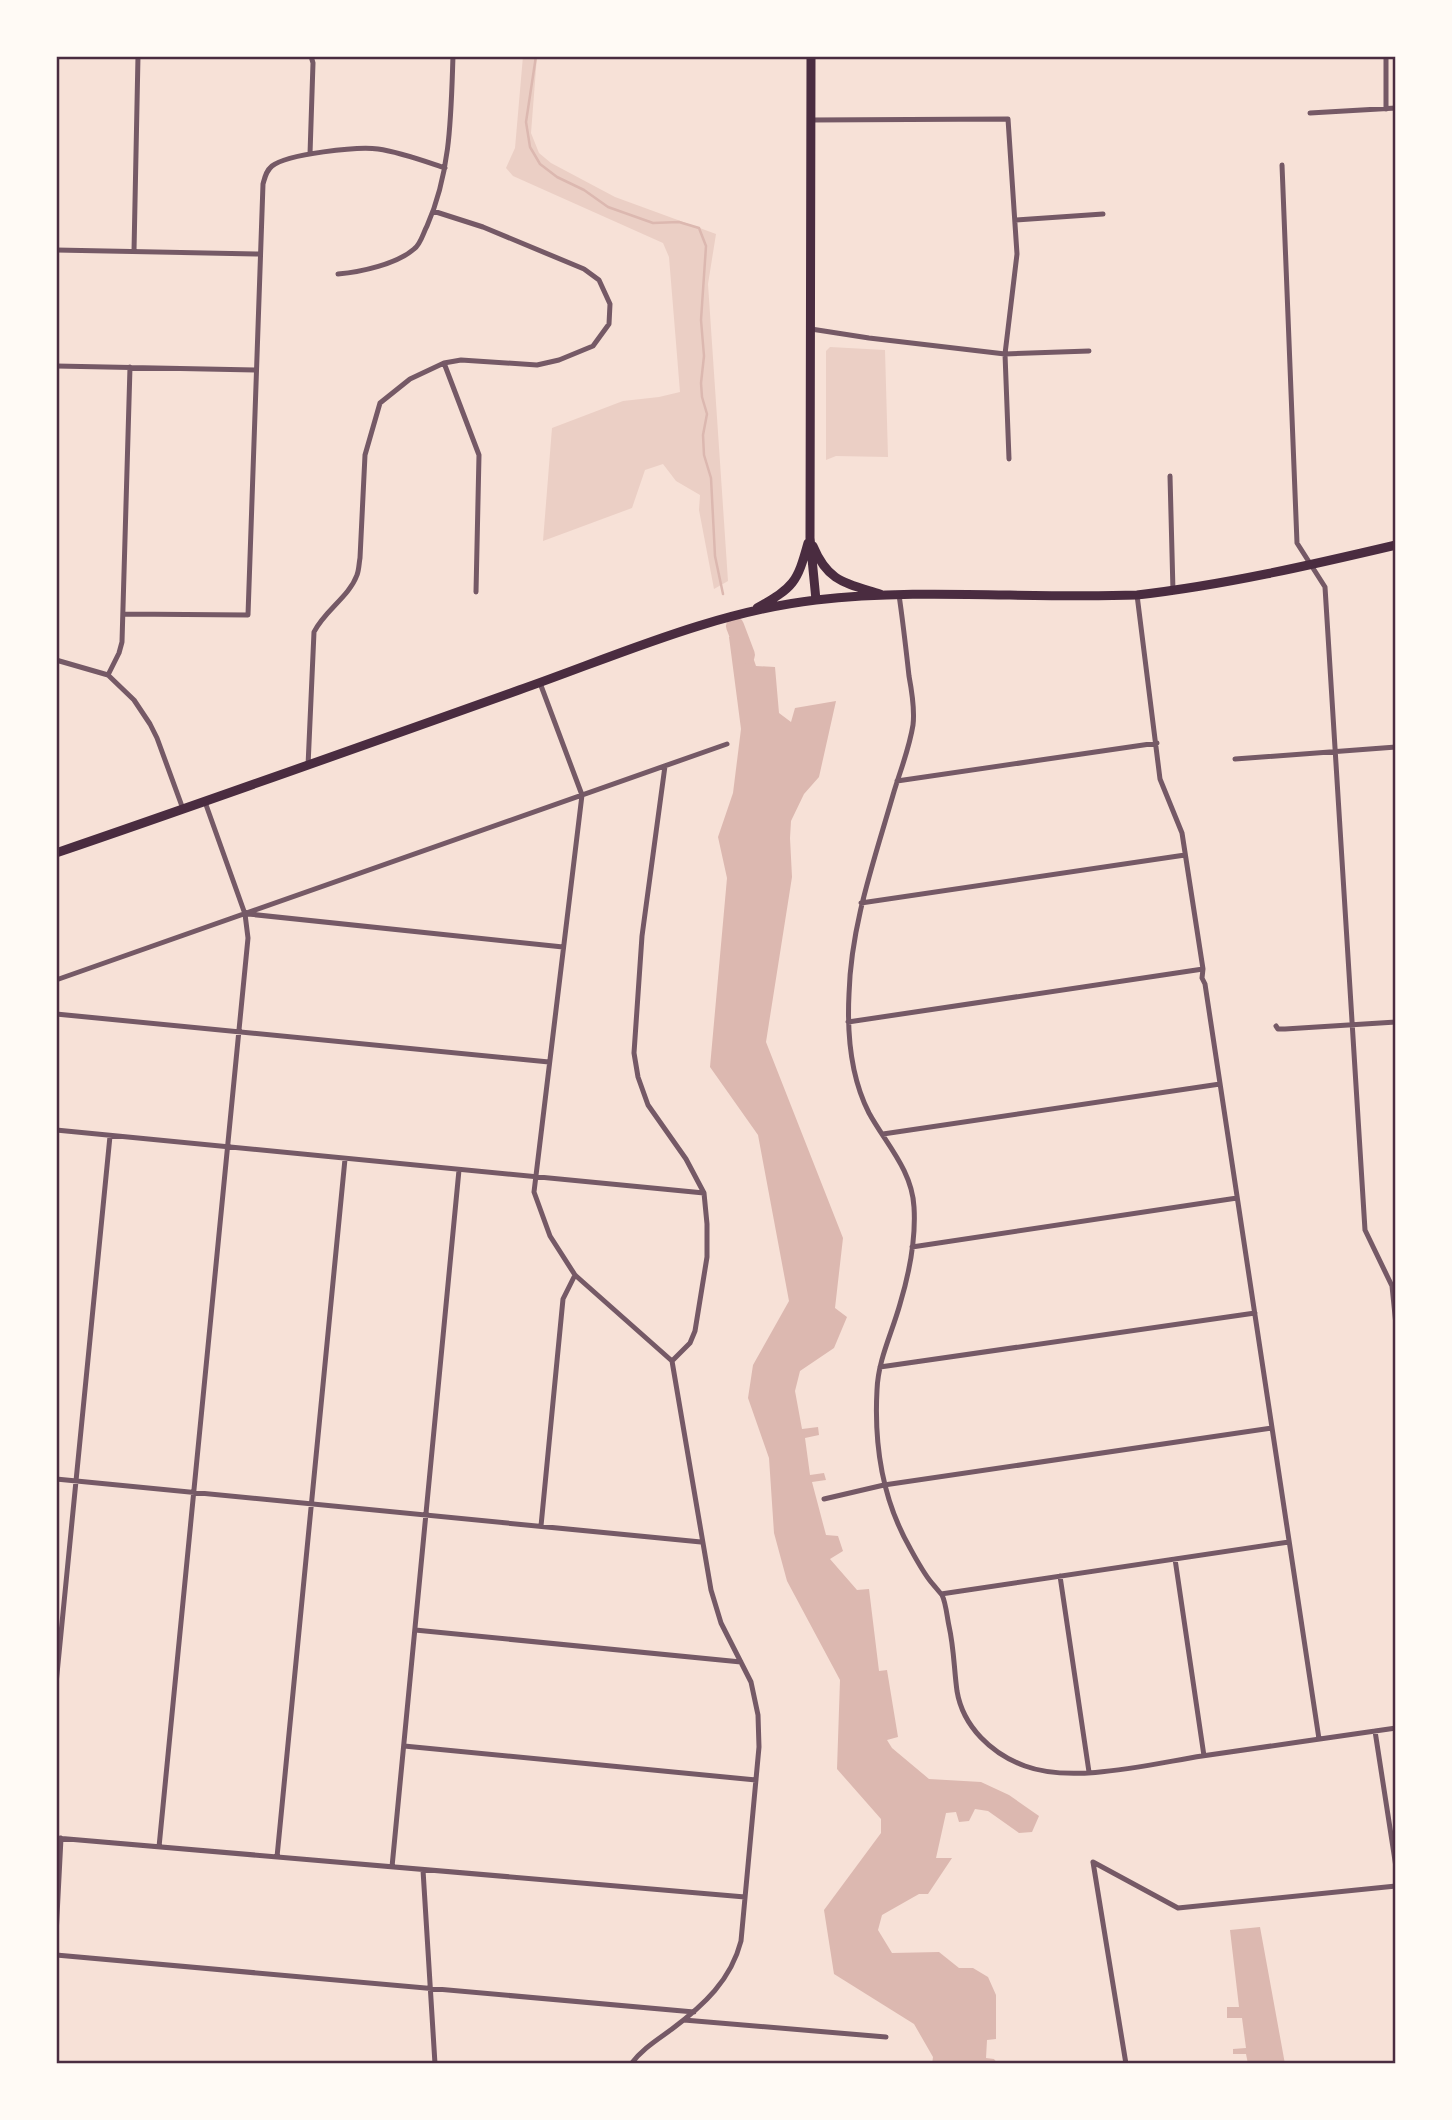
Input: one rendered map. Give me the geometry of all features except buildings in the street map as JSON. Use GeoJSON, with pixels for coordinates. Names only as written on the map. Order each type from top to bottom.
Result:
{"type":"FeatureCollection","features":[{"type":"Feature","properties":{"kind":"main road"},"geometry":{"type":"LineString","coordinates":[[811,56],[810,538],[816,600]]}},
{"type":"Feature","properties":{"kind":"main road"},"geometry":{"type":"LineString","coordinates":[[810,538],[820,562],[829,573],[847,583],[887,596]]}},
{"type":"Feature","properties":{"kind":"main road"},"geometry":{"type":"LineString","coordinates":[[750,612],[791,586],[800,571],[810,538]]}},
{"type":"Feature","properties":{"kind":"main road"},"geometry":{"type":"LineString","coordinates":[[56,853],[703,625],[750,612],[816,600],[899,595],[1137,595],[1173,591],[1396,545]]}},
{"type":"Feature","properties":{"kind":"street"},"geometry":{"type":"LineString","coordinates":[[134,251],[138,56]]}},
{"type":"Feature","properties":{"kind":"street"},"geometry":{"type":"LineString","coordinates":[[310,154],[311,56]]}},
{"type":"Feature","properties":{"kind":"street"},"geometry":{"type":"LineString","coordinates":[[338,274],[359,272],[403,257],[417,247],[433,211],[446,167],[450,138],[453,56]]}},
{"type":"Feature","properties":{"kind":"street"},"geometry":{"type":"LineString","coordinates":[[1386,56],[1386,109]]}},
{"type":"Feature","properties":{"kind":"street"},"geometry":{"type":"LineString","coordinates":[[1310,113],[1396,108]]}},
{"type":"Feature","properties":{"kind":"street"},"geometry":{"type":"LineString","coordinates":[[811,120],[1008,119],[1017,254],[1005,354],[1009,459]]}},
{"type":"Feature","properties":{"kind":"street"},"geometry":{"type":"LineString","coordinates":[[123,614],[248,615],[255,369],[265,173],[282,160],[310,154],[377,149],[446,167]]}},
{"type":"Feature","properties":{"kind":"street"},"geometry":{"type":"LineString","coordinates":[[1282,165],[1297,543],[1325,587],[1365,1230],[1394,1286],[1396,1325]]}},
{"type":"Feature","properties":{"kind":"street"},"geometry":{"type":"LineString","coordinates":[[308,766],[314,632],[321,619],[346,593],[357,575],[365,454],[380,403],[410,379],[444,363],[460,360],[537,365],[559,360],[593,346],[609,324],[610,304],[599,280],[584,270],[483,228],[433,211]]}},
{"type":"Feature","properties":{"kind":"street"},"geometry":{"type":"LineString","coordinates":[[1015,220],[1103,214]]}},
{"type":"Feature","properties":{"kind":"street"},"geometry":{"type":"LineString","coordinates":[[56,250],[260,254]]}},
{"type":"Feature","properties":{"kind":"street"},"geometry":{"type":"LineString","coordinates":[[811,329],[1005,354],[1089,351]]}},
{"type":"Feature","properties":{"kind":"street"},"geometry":{"type":"LineString","coordinates":[[444,363],[479,455],[476,592]]}},
{"type":"Feature","properties":{"kind":"street"},"geometry":{"type":"LineString","coordinates":[[56,366],[255,369]]}},
{"type":"Feature","properties":{"kind":"street"},"geometry":{"type":"LineString","coordinates":[[108,675],[122,642],[130,368]]}},
{"type":"Feature","properties":{"kind":"street"},"geometry":{"type":"LineString","coordinates":[[1170,477],[1173,591]]}},
{"type":"Feature","properties":{"kind":"street"},"geometry":{"type":"LineString","coordinates":[[899,595],[914,720],[908,754],[897,781],[862,903],[850,971],[848,1022],[852,1063],[861,1096],[898,1155],[909,1181],[914,1205],[912,1247],[901,1304],[880,1367],[877,1386],[876,1430],[884,1485],[907,1544],[932,1584],[942,1594],[954,1648],[957,1693],[963,1712],[971,1726],[996,1751],[1021,1765],[1042,1772],[1056,1773],[1090,1772],[1396,1728]]}},
{"type":"Feature","properties":{"kind":"street"},"geometry":{"type":"LineString","coordinates":[[1137,595],[1160,779],[1182,833],[1319,1739]]}},
{"type":"Feature","properties":{"kind":"street"},"geometry":{"type":"LineString","coordinates":[[56,660],[108,675],[134,700],[150,724],[183,810]]}},
{"type":"Feature","properties":{"kind":"street"},"geometry":{"type":"LineString","coordinates":[[540,683],[582,795],[534,1192],[550,1236],[575,1275],[672,1361],[701,1542],[717,1612],[751,1682],[758,1715],[759,1747],[741,1941],[736,1957],[729,1974],[695,2012],[639,2053],[631,2064]]}},
{"type":"Feature","properties":{"kind":"street"},"geometry":{"type":"LineString","coordinates":[[897,781],[1157,743]]}},
{"type":"Feature","properties":{"kind":"street"},"geometry":{"type":"LineString","coordinates":[[56,980],[727,744]]}},
{"type":"Feature","properties":{"kind":"street"},"geometry":{"type":"LineString","coordinates":[[1235,759],[1396,747]]}},
{"type":"Feature","properties":{"kind":"street"},"geometry":{"type":"LineString","coordinates":[[665,766],[642,936],[634,1053],[638,1077],[648,1105],[686,1158],[704,1193],[707,1224],[707,1257],[695,1331],[690,1343],[672,1361]]}},
{"type":"Feature","properties":{"kind":"street"},"geometry":{"type":"LineString","coordinates":[[159,1847],[248,938],[245,914],[205,802]]}},
{"type":"Feature","properties":{"kind":"street"},"geometry":{"type":"LineString","coordinates":[[862,903],[1185,855]]}},
{"type":"Feature","properties":{"kind":"street"},"geometry":{"type":"LineString","coordinates":[[245,914],[563,947]]}},
{"type":"Feature","properties":{"kind":"street"},"geometry":{"type":"LineString","coordinates":[[848,1022],[1203,970]]}},
{"type":"Feature","properties":{"kind":"street"},"geometry":{"type":"LineString","coordinates":[[56,1014],[549,1062]]}},
{"type":"Feature","properties":{"kind":"street"},"geometry":{"type":"LineString","coordinates":[[1276,1027],[1285,1029],[1396,1021]]}},
{"type":"Feature","properties":{"kind":"street"},"geometry":{"type":"LineString","coordinates":[[883,1135],[1220,1084]]}},
{"type":"Feature","properties":{"kind":"street"},"geometry":{"type":"LineString","coordinates":[[56,1130],[704,1193]]}},
{"type":"Feature","properties":{"kind":"street"},"geometry":{"type":"LineString","coordinates":[[56,1684],[110,1136]]}},
{"type":"Feature","properties":{"kind":"street"},"geometry":{"type":"LineString","coordinates":[[277,1857],[345,1158]]}},
{"type":"Feature","properties":{"kind":"street"},"geometry":{"type":"LineString","coordinates":[[392,1867],[459,1170]]}},
{"type":"Feature","properties":{"kind":"street"},"geometry":{"type":"LineString","coordinates":[[912,1247],[1237,1198]]}},
{"type":"Feature","properties":{"kind":"street"},"geometry":{"type":"LineString","coordinates":[[541,1526],[563,1299],[575,1275]]}},
{"type":"Feature","properties":{"kind":"street"},"geometry":{"type":"LineString","coordinates":[[880,1367],[1255,1313]]}},
{"type":"Feature","properties":{"kind":"street"},"geometry":{"type":"LineString","coordinates":[[824,1499],[884,1485],[1272,1428]]}},
{"type":"Feature","properties":{"kind":"street"},"geometry":{"type":"LineString","coordinates":[[56,1479],[701,1542]]}},
{"type":"Feature","properties":{"kind":"street"},"geometry":{"type":"LineString","coordinates":[[942,1594],[1289,1542]]}},
{"type":"Feature","properties":{"kind":"street"},"geometry":{"type":"LineString","coordinates":[[1175,1559],[1204,1756]]}},
{"type":"Feature","properties":{"kind":"street"},"geometry":{"type":"LineString","coordinates":[[1060,1576],[1090,1772]]}},
{"type":"Feature","properties":{"kind":"street"},"geometry":{"type":"LineString","coordinates":[[415,1630],[741,1662]]}},
{"type":"Feature","properties":{"kind":"street"},"geometry":{"type":"LineString","coordinates":[[1375,1731],[1396,1867]]}},
{"type":"Feature","properties":{"kind":"street"},"geometry":{"type":"LineString","coordinates":[[404,1746],[756,1780]]}},
{"type":"Feature","properties":{"kind":"street"},"geometry":{"type":"LineString","coordinates":[[56,1935],[58,1838],[745,1897]]}},
{"type":"Feature","properties":{"kind":"street"},"geometry":{"type":"LineString","coordinates":[[1126,2064],[1093,1862],[1178,1908],[1396,1886]]}},
{"type":"Feature","properties":{"kind":"street"},"geometry":{"type":"LineString","coordinates":[[423,1870],[435,2064]]}},
{"type":"Feature","properties":{"kind":"street"},"geometry":{"type":"LineString","coordinates":[[56,1955],[695,2012]]}},
{"type":"Feature","properties":{"kind":"street"},"geometry":{"type":"LineString","coordinates":[[684,2020],[886,2037]]}},
{"type":"Feature","properties":{"kind":"shaded area"},"geometry":{"type":"Polygon","coordinates":[[[523,56],[537,56],[531,133],[539,153],[551,163],[615,197],[716,234],[708,284],[728,581],[714,589],[699,510],[700,495],[676,481],[663,464],[645,470],[632,508],[543,541],[552,428],[623,401],[680,392],[669,257],[663,243],[513,176],[506,168],[515,148],[523,56]]]}},
{"type":"Feature","properties":{"kind":"shaded area"},"geometry":{"type":"Polygon","coordinates":[[[830,347],[885,350],[888,457],[836,456],[826,460],[826,351],[830,347]]]}},
{"type":"Feature","properties":{"kind":"shaded area"},"geometry":{"type":"Polygon","coordinates":[[[745,634],[756,666],[775,667],[779,713],[791,722],[795,708],[836,701],[819,777],[804,794],[791,821],[792,877],[766,1042],[843,1238],[835,1308],[847,1317],[834,1348],[800,1371],[795,1391],[802,1429],[818,1427],[819,1435],[805,1438],[810,1475],[824,1473],[826,1480],[812,1482],[826,1535],[838,1536],[843,1551],[830,1559],[857,1590],[869,1589],[879,1671],[887,1670],[898,1737],[887,1740],[892,1748],[929,1779],[981,1782],[1009,1795],[1039,1816],[1032,1832],[1019,1833],[988,1811],[975,1809],[969,1821],[959,1822],[956,1812],[946,1813],[936,1858],[952,1858],[928,1894],[919,1894],[882,1915],[878,1930],[892,1953],[939,1952],[959,1968],[973,1968],[988,1977],[996,1995],[996,2039],[987,2040],[986,2058],[994,2059],[998,2064],[932,2064],[933,2057],[914,2024],[834,1974],[824,1910],[881,1833],[881,1819],[837,1769],[840,1680],[787,1581],[774,1533],[769,1458],[748,1398],[753,1365],[789,1301],[758,1135],[710,1067],[727,878],[718,837],[733,793],[741,729],[729,637],[745,634]]]}},
{"type":"Feature","properties":{"kind":"shaded area"},"geometry":{"type":"Polygon","coordinates":[[[1260,1927],[1285,2064],[1248,2064],[1246,2054],[1233,2054],[1233,2049],[1246,2048],[1242,2018],[1227,2018],[1227,2007],[1239,2007],[1230,1930],[1260,1927]]]}},
{"type":"Feature","properties":{"kind":"waterway"},"geometry":{"type":"LineString","coordinates":[[536,56],[526,122],[530,147],[540,164],[608,207],[653,223],[679,222],[699,228],[706,246],[701,320],[704,356],[701,383],[707,414],[703,435],[704,455],[711,478],[715,556],[723,594]]}},
{"type":"Feature","properties":{"kind":"waterway"},"geometry":{"type":"LineString","coordinates":[[735,626],[746,655]]}}]}
